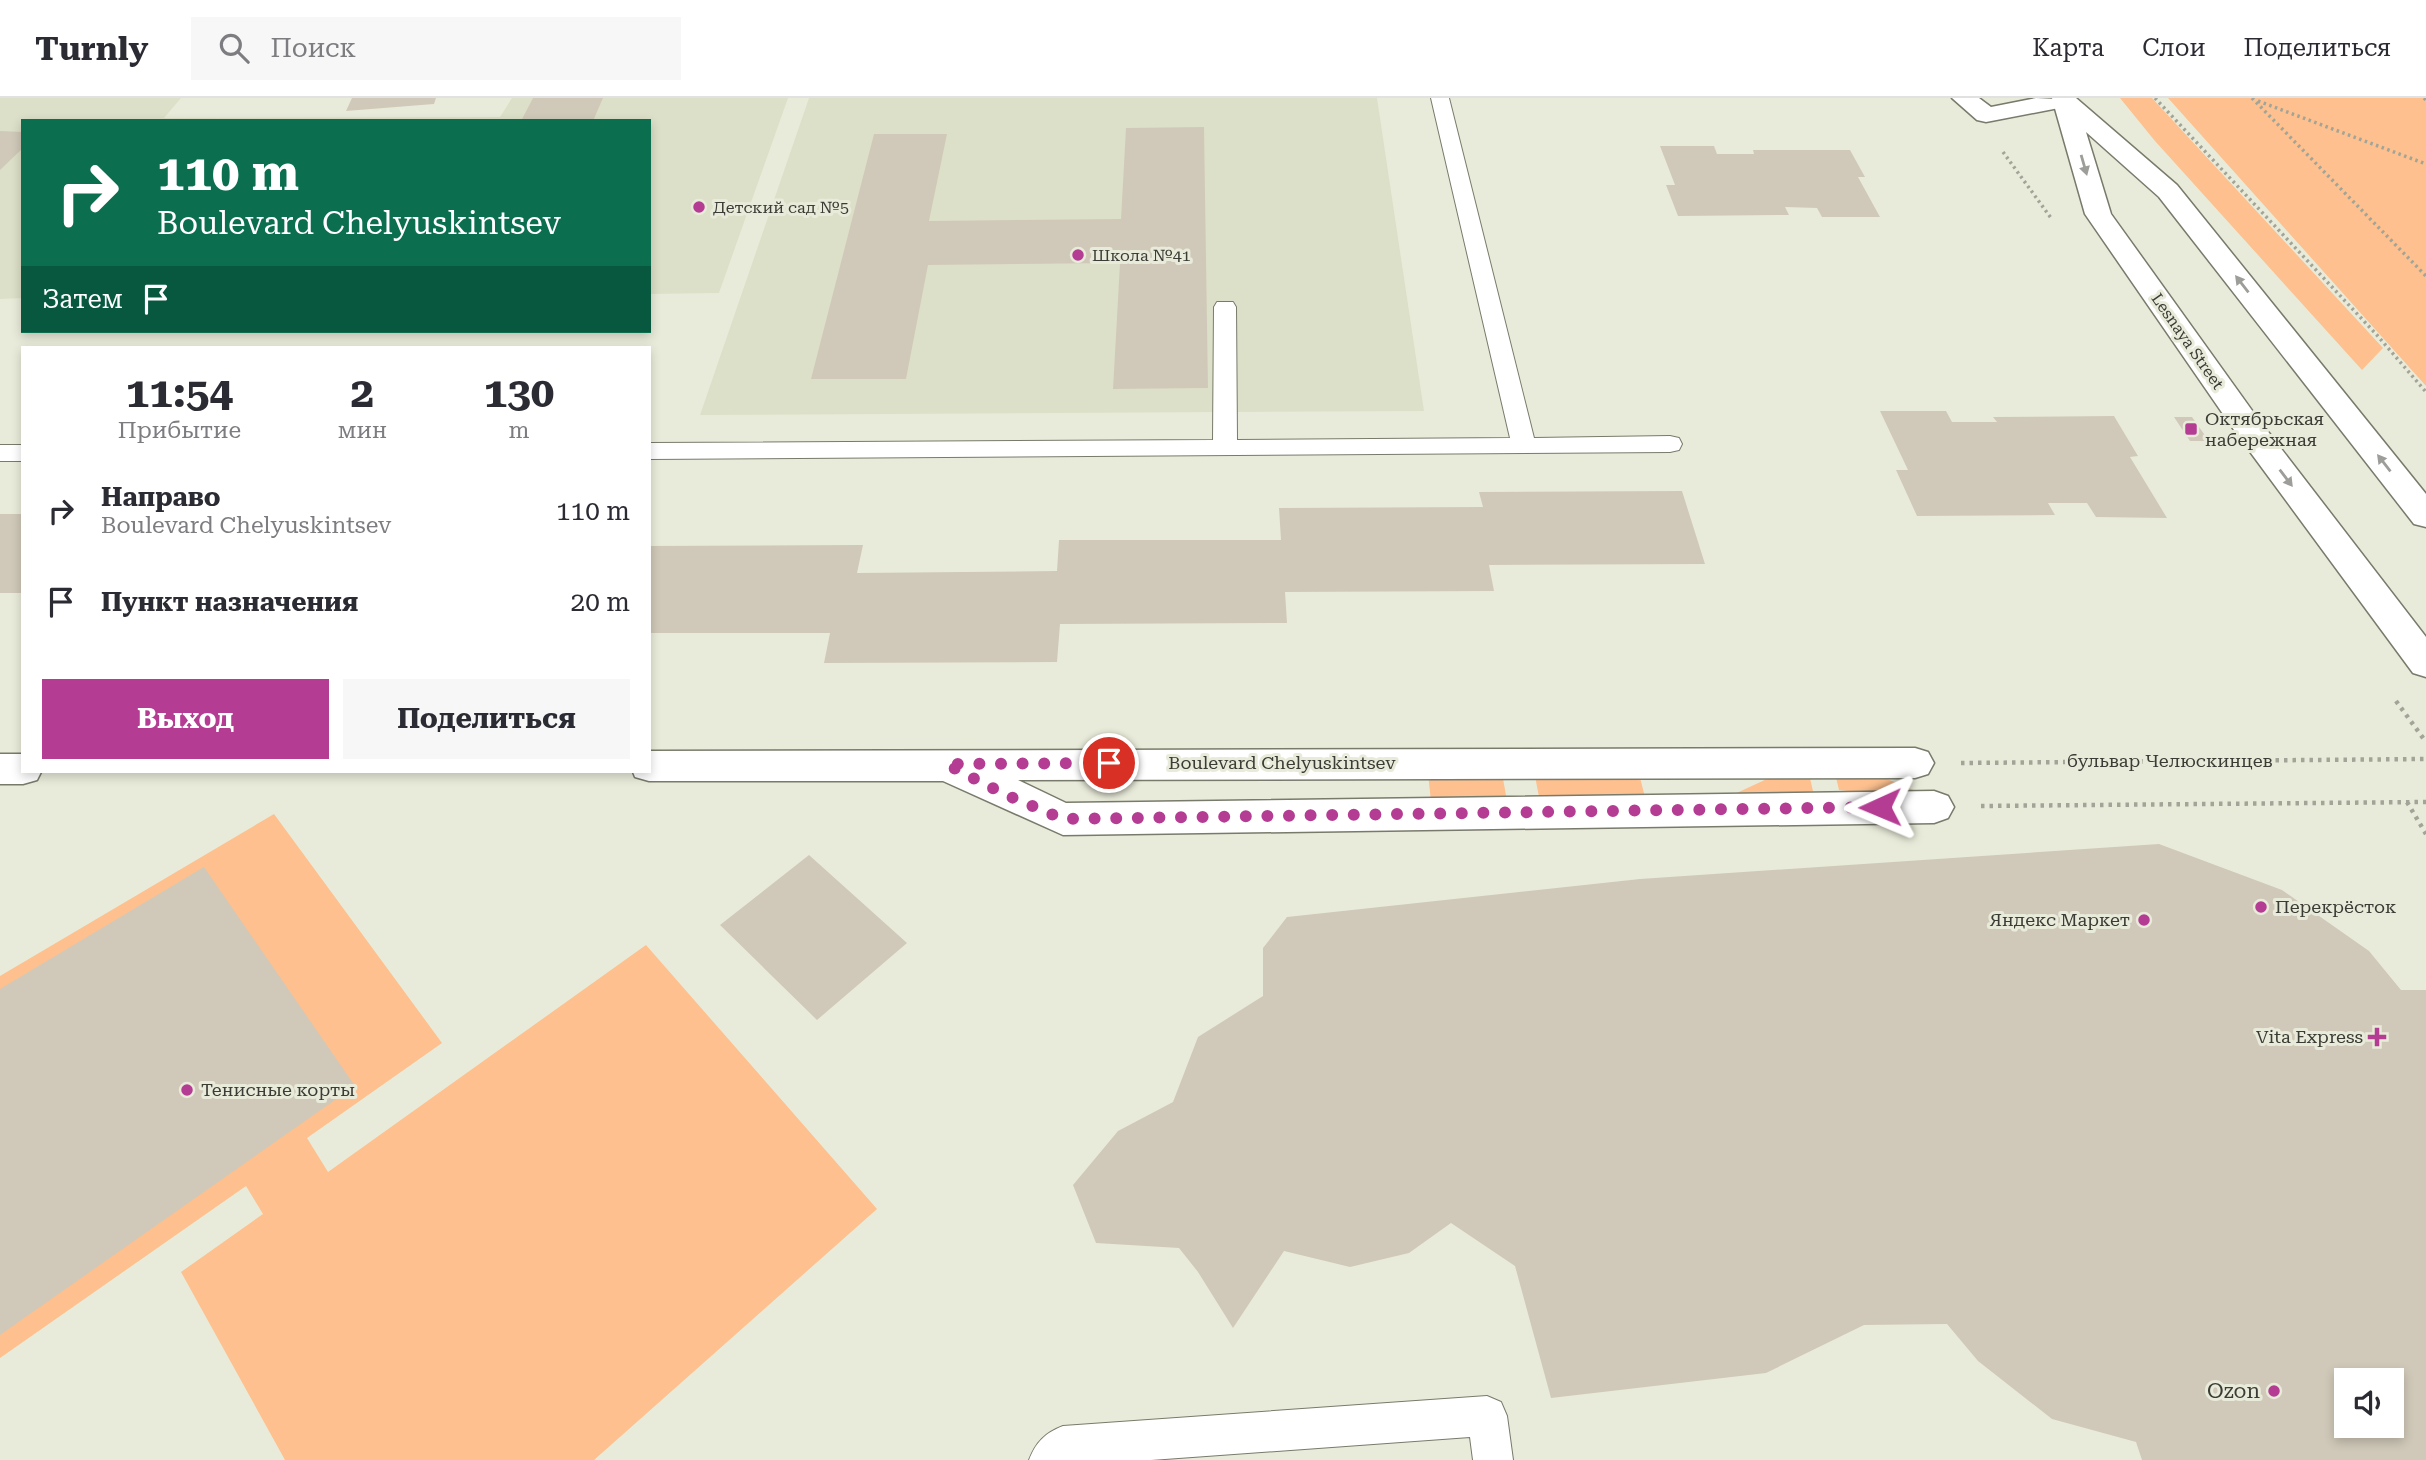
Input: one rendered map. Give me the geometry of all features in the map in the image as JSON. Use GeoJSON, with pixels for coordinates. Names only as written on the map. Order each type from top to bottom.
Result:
{"type":"FeatureCollection","features":[{"type":"Feature","properties":{"kind":"street"},"geometry":{"type":"LineString","coordinates":[[1964,98],[1986,115],[2064,99],[2168,191],[2426,516]]}},
{"type":"Feature","properties":{"kind":"street","name":"Lesnaya Street"},"geometry":{"type":"LineString","coordinates":[[2064,99],[2098,214],[2245,423],[2426,663]]}},
{"type":"Feature","properties":{"kind":"street","name":"Boulevard Chelyuskintsev"},"geometry":{"type":"LineString","coordinates":[[651,766],[1915,763]]}},
{"type":"Feature","properties":{"kind":"street"},"geometry":{"type":"LineString","coordinates":[[946,764],[1004,794],[1063,819],[1934,807]]}},
{"type":"Feature","properties":{"kind":"street"},"geometry":{"type":"LineString","coordinates":[[0,769],[21,769]]}},
{"type":"Feature","properties":{"kind":"lane"},"geometry":{"type":"LineString","coordinates":[[1440,98],[1524,446]]}},
{"type":"Feature","properties":{"kind":"lane"},"geometry":{"type":"LineString","coordinates":[[1225,307],[1225,449]]}},
{"type":"Feature","properties":{"kind":"lane"},"geometry":{"type":"LineString","coordinates":[[651,451],[1670,444]]}},
{"type":"Feature","properties":{"kind":"lane"},"geometry":{"type":"LineString","coordinates":[[0,453],[21,453]]}},
{"type":"Feature","properties":{"kind":"lane"},"geometry":{"type":"LineString","coordinates":[[1049,1460],[1063,1446],[1487,1416],[1493,1460]]}},
{"type":"Feature","properties":{"kind":"path"},"geometry":{"type":"LineString","coordinates":[[2155,98],[2376,334],[2426,392]]}},
{"type":"Feature","properties":{"kind":"path"},"geometry":{"type":"LineString","coordinates":[[2253,99],[2426,164]]}},
{"type":"Feature","properties":{"kind":"path"},"geometry":{"type":"LineString","coordinates":[[2253,99],[2426,276]]}},
{"type":"Feature","properties":{"kind":"path","name":"бульвар Челюскинцев"},"geometry":{"type":"LineString","coordinates":[[1915,763],[2426,760]]}},
{"type":"Feature","properties":{"kind":"path"},"geometry":{"type":"LineString","coordinates":[[2407,802],[2426,834]]}},
{"type":"Feature","properties":{"kind":"path"},"geometry":{"type":"LineString","coordinates":[[1934,807],[2426,802]]}},
{"type":"Feature","properties":{"kind":"shaded area","name":"Детский сад №5"},"geometry":{"type":"Polygon","coordinates":[[[0,98],[181,98],[164,118],[500,117],[512,98],[788,98],[719,293],[651,294],[651,119],[21,119],[21,298],[0,299],[0,98]]]}},
{"type":"Feature","properties":{"kind":"shaded area","name":"Школа №41"},"geometry":{"type":"Polygon","coordinates":[[[809,98],[1377,98],[1424,411],[700,415],[809,98]]]}},
{"type":"Feature","properties":{"kind":"shaded area"},"geometry":{"type":"Polygon","coordinates":[[[2120,98],[2152,98],[2383,348],[2362,370],[2155,141],[2120,98]]]}},
{"type":"Feature","properties":{"kind":"shaded area"},"geometry":{"type":"Polygon","coordinates":[[[2168,98],[2426,98],[2426,386],[2168,98]]]}},
{"type":"Feature","properties":{"kind":"shaded area"},"geometry":{"type":"Polygon","coordinates":[[[1834,769],[1887,779],[1940,801],[1839,790],[1834,769]]]}},
{"type":"Feature","properties":{"kind":"shaded area"},"geometry":{"type":"Polygon","coordinates":[[[1638,770],[1646,801],[1540,802],[1534,771],[1638,770]]]}},
{"type":"Feature","properties":{"kind":"shaded area"},"geometry":{"type":"Polygon","coordinates":[[[1808,770],[1813,791],[1798,795],[1715,803],[1769,778],[1808,770]]]}},
{"type":"Feature","properties":{"kind":"shaded area"},"geometry":{"type":"Polygon","coordinates":[[[1502,773],[1507,801],[1431,801],[1428,774],[1502,773]]]}},
{"type":"Feature","properties":{"kind":"shaded area","name":"Тенисные корты"},"geometry":{"type":"Polygon","coordinates":[[[274,814],[442,1043],[307,1138],[328,1172],[646,945],[877,1209],[594,1460],[285,1460],[181,1272],[263,1214],[246,1186],[0,1358],[0,976],[274,814]]]}},
{"type":"Feature","properties":{"kind":"building"},"geometry":{"type":"Polygon","coordinates":[[[352,98],[436,98],[434,104],[346,111],[352,98]]]}},
{"type":"Feature","properties":{"kind":"building"},"geometry":{"type":"Polygon","coordinates":[[[533,98],[603,98],[594,119],[522,119],[533,98]]]}},
{"type":"Feature","properties":{"kind":"building"},"geometry":{"type":"Polygon","coordinates":[[[1204,127],[1208,388],[1113,389],[1120,263],[928,265],[906,379],[811,379],[874,134],[947,134],[929,221],[1121,219],[1126,128],[1204,127]]]}},
{"type":"Feature","properties":{"kind":"building"},"geometry":{"type":"Polygon","coordinates":[[[0,131],[21,132],[21,150],[0,170],[0,131]]]}},
{"type":"Feature","properties":{"kind":"building"},"geometry":{"type":"Polygon","coordinates":[[[1660,146],[1714,146],[1717,154],[1754,154],[1753,150],[1850,150],[1865,177],[1858,177],[1880,217],[1822,217],[1817,208],[1785,207],[1789,215],[1678,216],[1666,185],[1675,185],[1660,146]]]}},
{"type":"Feature","properties":{"kind":"building"},"geometry":{"type":"Polygon","coordinates":[[[1880,411],[1946,411],[1952,422],[1997,422],[1993,417],[2114,416],[2138,456],[2130,457],[2167,518],[2096,517],[2087,503],[2048,503],[2055,515],[1917,516],[1896,470],[1908,470],[1880,411]]]}},
{"type":"Feature","properties":{"kind":"building","name":"Октябрьская набережная"},"geometry":{"type":"Polygon","coordinates":[[[2174,417],[2192,417],[2209,441],[2190,441],[2174,417]]]}},
{"type":"Feature","properties":{"kind":"building"},"geometry":{"type":"Polygon","coordinates":[[[1682,491],[1705,564],[1489,565],[1494,591],[1285,592],[1287,623],[1060,624],[1057,662],[824,663],[830,633],[651,633],[651,546],[863,545],[857,573],[1057,571],[1059,540],[1281,540],[1279,508],[1483,507],[1479,492],[1682,491]]]}},
{"type":"Feature","properties":{"kind":"building"},"geometry":{"type":"Polygon","coordinates":[[[0,514],[21,514],[21,593],[0,593],[0,514]]]}},
{"type":"Feature","properties":{"kind":"building"},"geometry":{"type":"Polygon","coordinates":[[[2159,844],[2282,890],[2369,951],[2401,990],[2426,990],[2426,1460],[2142,1460],[2136,1442],[2052,1419],[1978,1361],[1947,1324],[1864,1325],[1766,1373],[1551,1398],[1515,1266],[1451,1223],[1409,1253],[1350,1267],[1284,1251],[1233,1328],[1198,1272],[1179,1248],[1096,1243],[1073,1185],[1118,1131],[1173,1102],[1198,1037],[1263,996],[1263,948],[1287,917],[1640,879],[2159,844]]]}},
{"type":"Feature","properties":{"kind":"building"},"geometry":{"type":"Polygon","coordinates":[[[809,855],[907,943],[817,1020],[720,925],[809,855]]]}},
{"type":"Feature","properties":{"kind":"building"},"geometry":{"type":"Polygon","coordinates":[[[204,867],[355,1086],[0,1335],[0,989],[204,867]]]}},
{"type":"Feature","properties":{"kind":"place","name":"Детский сад №5"},"geometry":{"type":"Point","coordinates":[699,207]}},
{"type":"Feature","properties":{"kind":"place","name":"Школа №41"},"geometry":{"type":"Point","coordinates":[1078,255]}},
{"type":"Feature","properties":{"kind":"place","name":"Октябрьская набережная"},"geometry":{"type":"Point","coordinates":[2191,429]}},
{"type":"Feature","properties":{"kind":"place","name":"Перекрёсток"},"geometry":{"type":"Point","coordinates":[2261,907]}},
{"type":"Feature","properties":{"kind":"place","name":"Яндекс Маркет"},"geometry":{"type":"Point","coordinates":[2144,920]}},
{"type":"Feature","properties":{"kind":"place","name":"Vita Express"},"geometry":{"type":"Point","coordinates":[2377,1037]}},
{"type":"Feature","properties":{"kind":"place","name":"Тенисные корты"},"geometry":{"type":"Point","coordinates":[187,1090]}},
{"type":"Feature","properties":{"kind":"place","name":"Ozon"},"geometry":{"type":"Point","coordinates":[2274,1391]}},
{"type":"Feature","properties":{"kind":"route"},"geometry":{"type":"LineString","coordinates":[[1109,763],[946,764],[1004,794],[1063,819],[1880,807]]}}]}
